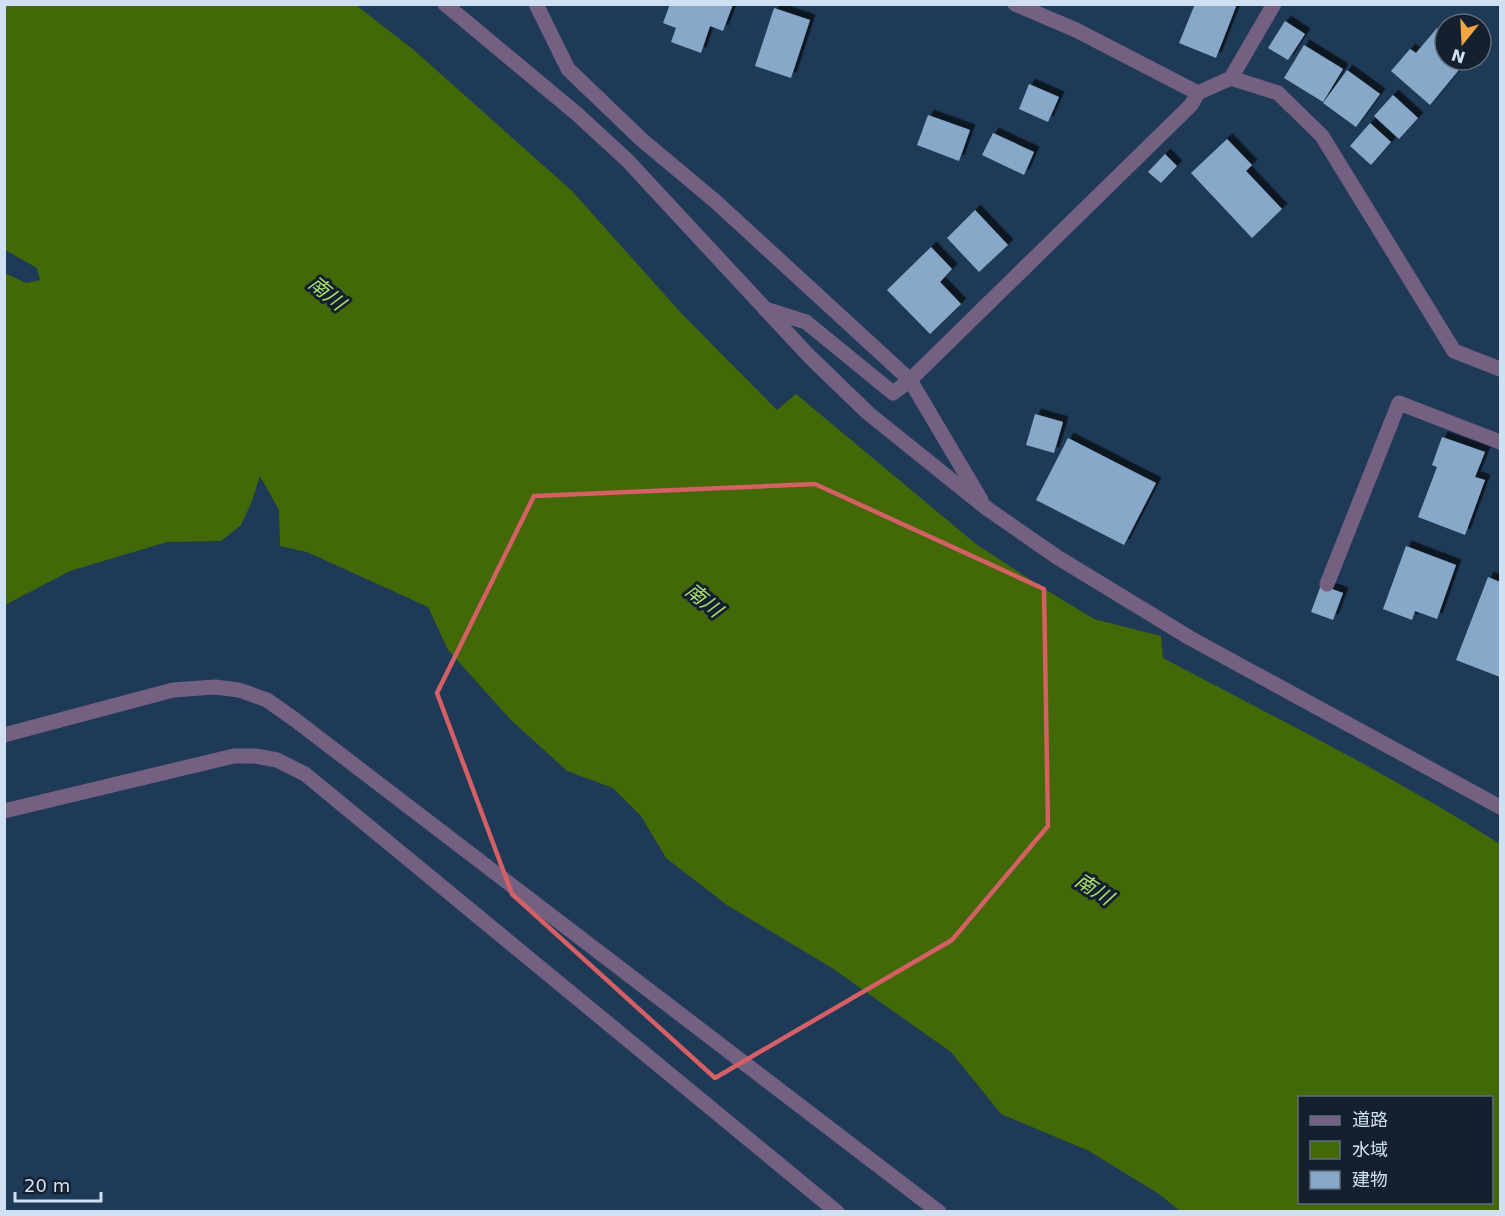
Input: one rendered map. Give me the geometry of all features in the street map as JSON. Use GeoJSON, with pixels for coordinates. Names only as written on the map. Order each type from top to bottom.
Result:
{"type":"FeatureCollection","features":[{"type":"Feature","properties":{"kind":"street"},"geometry":{"type":"LineString","coordinates":[[445,4],[577,114],[627,160],[764,309],[868,413],[985,507],[1057,557],[1190,638],[1500,807]]}},
{"type":"Feature","properties":{"kind":"street"},"geometry":{"type":"LineString","coordinates":[[536,4],[568,69],[642,140],[715,201],[910,380],[985,507]]}},
{"type":"Feature","properties":{"kind":"street"},"geometry":{"type":"LineString","coordinates":[[1015,4],[1076,30],[1198,93]]}},
{"type":"Feature","properties":{"kind":"street"},"geometry":{"type":"LineString","coordinates":[[764,309],[806,322],[893,393],[910,380],[1191,105],[1198,93],[1231,78],[1274,4]]}},
{"type":"Feature","properties":{"kind":"street"},"geometry":{"type":"LineString","coordinates":[[1231,78],[1278,93],[1322,136],[1454,351],[1500,369]]}},
{"type":"Feature","properties":{"kind":"street"},"geometry":{"type":"LineString","coordinates":[[1327,584],[1399,403],[1500,442]]}},
{"type":"Feature","properties":{"kind":"street"},"geometry":{"type":"LineString","coordinates":[[4,735],[173,690],[216,687],[239,690],[267,700],[939,1212]]}},
{"type":"Feature","properties":{"kind":"street"},"geometry":{"type":"LineString","coordinates":[[4,811],[234,756],[255,756],[278,760],[305,774],[837,1212]]}},
{"type":"Feature","properties":{"kind":"highlighted area"},"geometry":{"type":"Polygon","coordinates":[[[815,484],[1044,589],[1048,826],[952,940],[715,1078],[512,894],[437,693],[534,496],[815,484]]]}},
{"type":"Feature","properties":{"kind":"water","name":"南川"},"geometry":{"type":"Polygon","coordinates":[[[5,4],[356,5],[415,51],[572,191],[682,314],[777,410],[796,394],[976,544],[1043,588],[1094,619],[1161,636],[1163,658],[1418,794],[1500,844],[1500,1211],[1180,1211],[1159,1194],[1089,1151],[1001,1114],[951,1052],[832,968],[727,905],[666,858],[641,816],[613,788],[567,771],[511,720],[448,650],[428,607],[307,552],[280,546],[279,510],[260,476],[241,525],[221,541],[167,542],[70,571],[5,605],[5,273],[26,283],[40,280],[37,268],[5,250],[5,4]]]}},
{"type":"Feature","properties":{"kind":"building"},"geometry":{"type":"Polygon","coordinates":[[[670,4],[733,4],[723,31],[710,26],[701,53],[671,42],[676,28],[663,23],[670,4]]]}},
{"type":"Feature","properties":{"kind":"building"},"geometry":{"type":"Polygon","coordinates":[[[1195,4],[1237,4],[1216,58],[1179,43],[1195,4]]]}},
{"type":"Feature","properties":{"kind":"building"},"geometry":{"type":"Polygon","coordinates":[[[774,8],[810,20],[791,78],[755,66],[774,8]]]}},
{"type":"Feature","properties":{"kind":"building"},"geometry":{"type":"Polygon","coordinates":[[[1285,21],[1305,34],[1288,60],[1268,48],[1285,21]]]}},
{"type":"Feature","properties":{"kind":"building"},"geometry":{"type":"Polygon","coordinates":[[[1433,33],[1433,72],[1457,72],[1430,105],[1391,71],[1410,49],[1416,53],[1433,33]]]}},
{"type":"Feature","properties":{"kind":"building"},"geometry":{"type":"Polygon","coordinates":[[[1304,45],[1343,69],[1323,102],[1284,78],[1304,45]]]}},
{"type":"Feature","properties":{"kind":"building"},"geometry":{"type":"Polygon","coordinates":[[[1347,70],[1380,94],[1356,127],[1323,103],[1347,70]]]}},
{"type":"Feature","properties":{"kind":"building"},"geometry":{"type":"Polygon","coordinates":[[[1029,84],[1059,97],[1048,122],[1019,109],[1029,84]]]}},
{"type":"Feature","properties":{"kind":"building"},"geometry":{"type":"Polygon","coordinates":[[[1393,95],[1418,118],[1399,139],[1374,116],[1393,95]]]}},
{"type":"Feature","properties":{"kind":"building"},"geometry":{"type":"Polygon","coordinates":[[[928,115],[970,130],[959,161],[917,145],[928,115]]]}},
{"type":"Feature","properties":{"kind":"building"},"geometry":{"type":"Polygon","coordinates":[[[1370,123],[1391,142],[1371,165],[1350,146],[1370,123]]]}},
{"type":"Feature","properties":{"kind":"building"},"geometry":{"type":"Polygon","coordinates":[[[993,133],[1034,152],[1024,175],[982,155],[993,133]]]}},
{"type":"Feature","properties":{"kind":"building"},"geometry":{"type":"Polygon","coordinates":[[[1227,139],[1252,165],[1246,171],[1282,209],[1252,238],[1191,173],[1227,139]]]}},
{"type":"Feature","properties":{"kind":"building"},"geometry":{"type":"Polygon","coordinates":[[[1165,154],[1177,166],[1161,183],[1148,172],[1165,154]]]}},
{"type":"Feature","properties":{"kind":"building"},"geometry":{"type":"Polygon","coordinates":[[[975,210],[1008,245],[979,272],[947,238],[975,210]]]}},
{"type":"Feature","properties":{"kind":"building"},"geometry":{"type":"Polygon","coordinates":[[[931,247],[952,269],[940,282],[961,304],[930,334],[887,290],[931,247]]]}},
{"type":"Feature","properties":{"kind":"building"},"geometry":{"type":"Polygon","coordinates":[[[1035,414],[1063,422],[1054,453],[1026,445],[1035,414]]]}},
{"type":"Feature","properties":{"kind":"building"},"geometry":{"type":"Polygon","coordinates":[[[1442,437],[1485,452],[1475,477],[1485,480],[1465,535],[1418,517],[1437,467],[1432,465],[1442,437]]]}},
{"type":"Feature","properties":{"kind":"building"},"geometry":{"type":"Polygon","coordinates":[[[1068,438],[1156,483],[1124,545],[1036,500],[1068,438]]]}},
{"type":"Feature","properties":{"kind":"building"},"geometry":{"type":"Polygon","coordinates":[[[1406,546],[1456,565],[1437,619],[1415,611],[1412,620],[1383,609],[1406,546]]]}},
{"type":"Feature","properties":{"kind":"building"},"geometry":{"type":"Polygon","coordinates":[[[1488,577],[1500,582],[1500,677],[1456,660],[1488,577]]]}},
{"type":"Feature","properties":{"kind":"building"},"geometry":{"type":"Polygon","coordinates":[[[1321,585],[1343,593],[1333,620],[1311,612],[1321,585]]]}}]}
